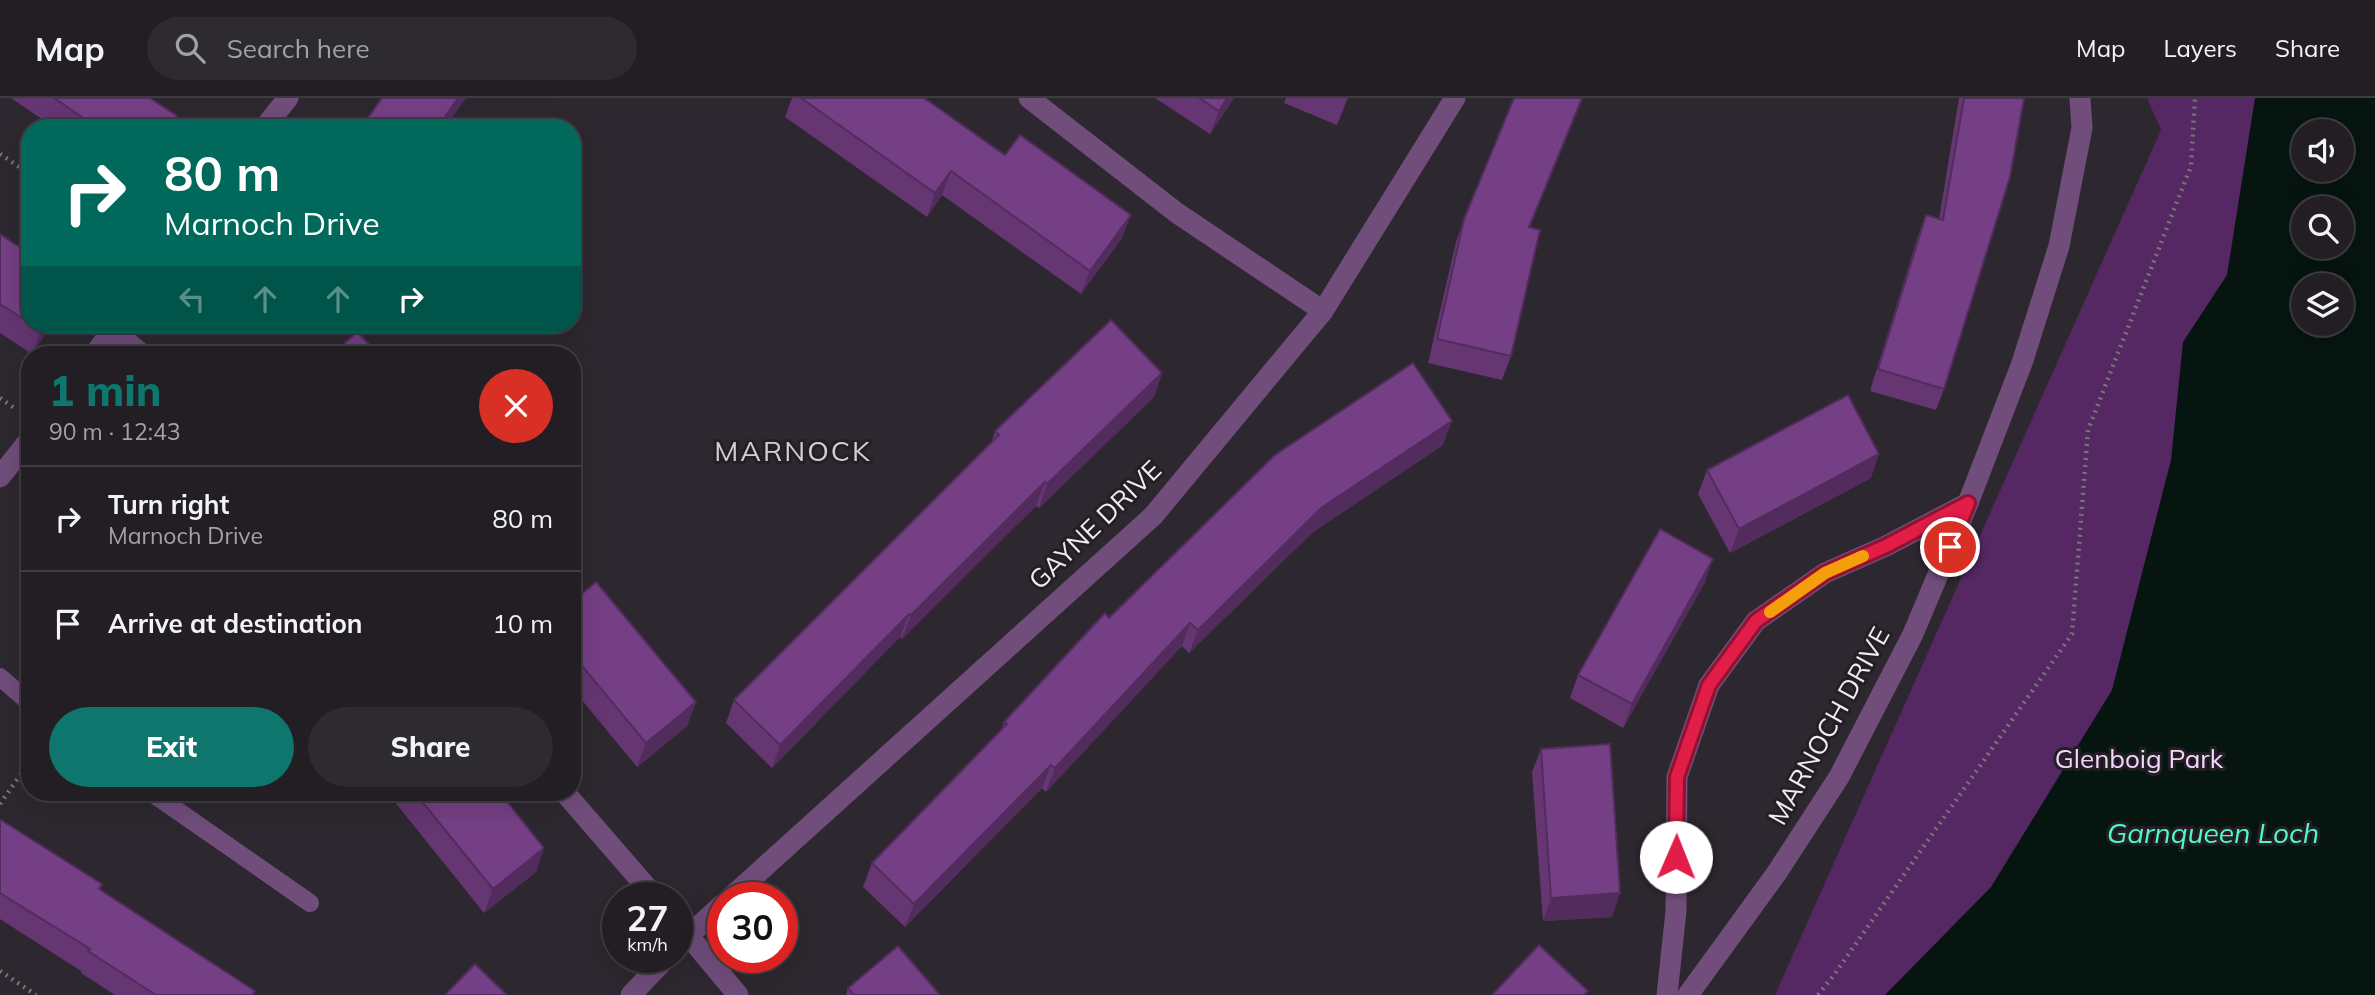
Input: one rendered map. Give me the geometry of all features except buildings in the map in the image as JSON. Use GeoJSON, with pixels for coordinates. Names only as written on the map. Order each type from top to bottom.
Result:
{"type":"FeatureCollection","features":[{"type":"Feature","properties":{"kind":"street"},"geometry":{"type":"LineString","coordinates":[[271,119],[288,98]]}},
{"type":"Feature","properties":{"kind":"street"},"geometry":{"type":"LineString","coordinates":[[1029,98],[1177,213],[1323,311]]}},
{"type":"Feature","properties":{"kind":"street","name":"GAYNE DRIVE"},"geometry":{"type":"LineString","coordinates":[[748,882],[1153,516],[1323,311],[1455,98]]}},
{"type":"Feature","properties":{"kind":"street","name":"MARNOCH DRIVE"},"geometry":{"type":"LineString","coordinates":[[1688,995],[1776,874],[1839,777],[1913,634],[1968,503],[2022,363],[2059,246],[2082,128],[2080,98]]}},
{"type":"Feature","properties":{"kind":"street"},"geometry":{"type":"LineString","coordinates":[[121,333],[133,346]]}},
{"type":"Feature","properties":{"kind":"street"},"geometry":{"type":"LineString","coordinates":[[0,477],[21,450]]}},
{"type":"Feature","properties":{"kind":"street"},"geometry":{"type":"LineString","coordinates":[[1667,995],[1676,911],[1677,777],[1709,685],[1756,621],[1825,573],[1886,546],[1968,503]]}},
{"type":"Feature","properties":{"kind":"street"},"geometry":{"type":"LineString","coordinates":[[572,801],[642,882]]}},
{"type":"Feature","properties":{"kind":"street"},"geometry":{"type":"LineString","coordinates":[[693,948],[738,995]]}},
{"type":"Feature","properties":{"kind":"street"},"geometry":{"type":"LineString","coordinates":[[631,995],[652,973]]}},
{"type":"Feature","properties":{"kind":"lane"},"geometry":{"type":"LineString","coordinates":[[0,677],[21,695]]}},
{"type":"Feature","properties":{"kind":"lane"},"geometry":{"type":"LineString","coordinates":[[163,801],[310,903]]}},
{"type":"Feature","properties":{"kind":"path"},"geometry":{"type":"LineString","coordinates":[[1818,995],[2072,634],[2088,430],[2191,166],[2195,98]]}},
{"type":"Feature","properties":{"kind":"path"},"geometry":{"type":"LineString","coordinates":[[0,154],[21,168]]}},
{"type":"Feature","properties":{"kind":"path"},"geometry":{"type":"LineString","coordinates":[[0,804],[21,774]]}},
{"type":"Feature","properties":{"kind":"path"},"geometry":{"type":"LineString","coordinates":[[0,971],[36,995]]}},
{"type":"Feature","properties":{"kind":"green space","name":"Garnqueen Loch"},"geometry":{"type":"Polygon","coordinates":[[[2147,98],[2375,98],[2375,995],[1775,995],[2161,130],[2147,98]]]}},
{"type":"Feature","properties":{"kind":"water","name":"Garnqueen Loch"},"geometry":{"type":"Polygon","coordinates":[[[2255,98],[2375,98],[2375,995],[1885,995],[1991,887],[2112,690],[2171,460],[2183,342],[2227,275],[2255,98]]]}},
{"type":"Feature","properties":{"kind":"slow traffic"},"geometry":{"type":"LineString","coordinates":[[1770,612],[1825,573],[1863,556]]}},
{"type":"Feature","properties":{"kind":"district","name":"MARNOCK"},"geometry":{"type":"Point","coordinates":[793,451]}},
{"type":"Feature","properties":{"kind":"route"},"geometry":{"type":"LineString","coordinates":[[1676,857],[1677,777],[1709,685],[1756,621],[1825,573],[1886,546],[1968,503],[1950,547]]}},
{"type":"Feature","properties":{"kind":"park label","name":"Glenboig Park"},"geometry":{"type":"Point","coordinates":[2139,759]}}]}
